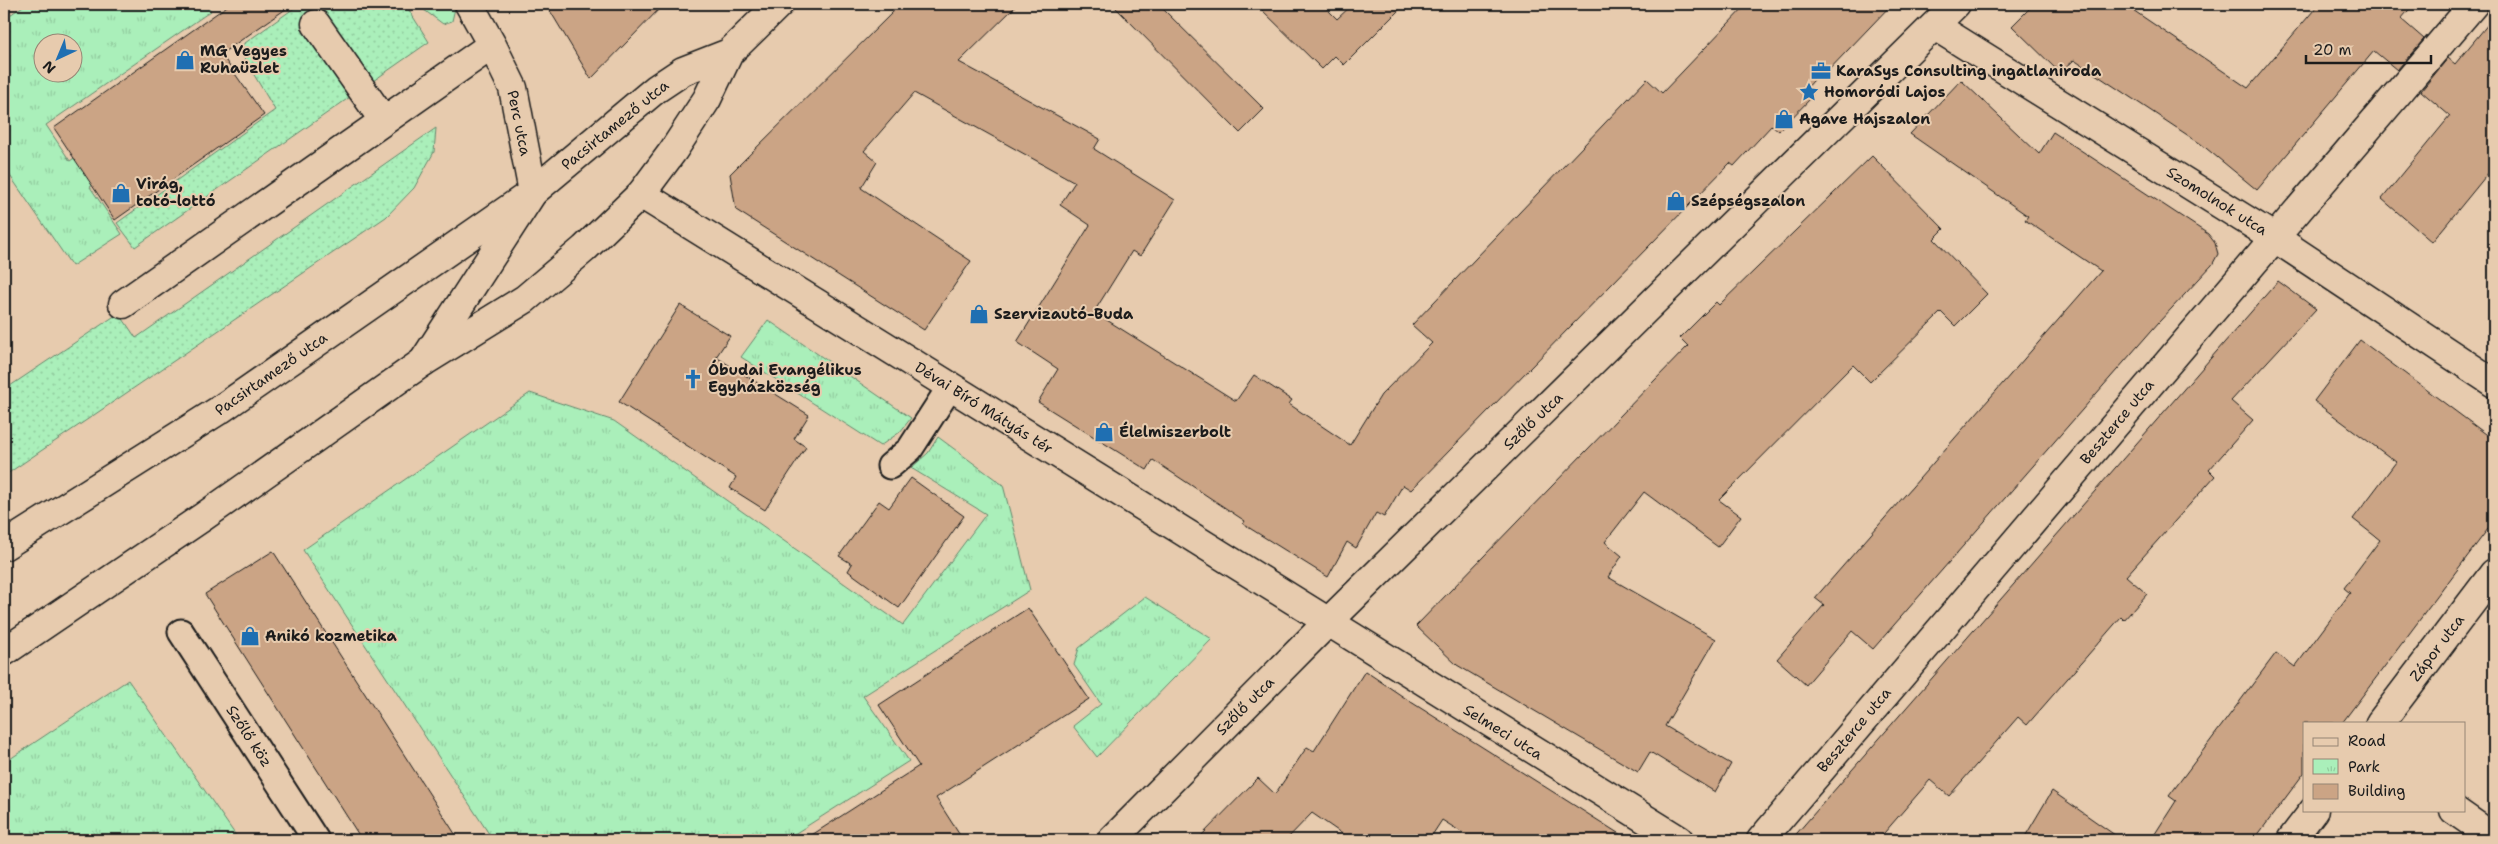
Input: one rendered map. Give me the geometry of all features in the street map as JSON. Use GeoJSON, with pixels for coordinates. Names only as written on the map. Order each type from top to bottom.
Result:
{"type":"FeatureCollection","features":[{"type":"Feature","properties":{"kind":"street","name":"Perc utca"},"geometry":{"type":"LineString","coordinates":[[469,4],[513,88],[533,192]]}},
{"type":"Feature","properties":{"kind":"street","name":"Pacsirtamező utca"},"geometry":{"type":"LineString","coordinates":[[4,652],[203,517],[423,362],[525,299],[584,249],[641,194],[674,151],[707,99],[729,53],[779,4]]}},
{"type":"Feature","properties":{"kind":"street","name":"Szőlő utca"},"geometry":{"type":"LineString","coordinates":[[1112,840],[1327,623],[1956,4]]}},
{"type":"Feature","properties":{"kind":"street","name":"Beszterce utca"},"geometry":{"type":"LineString","coordinates":[[1760,840],[2474,4]]}},
{"type":"Feature","properties":{"kind":"street"},"geometry":{"type":"LineString","coordinates":[[316,24],[384,121]]}},
{"type":"Feature","properties":{"kind":"street","name":"Szomolnok utca"},"geometry":{"type":"LineString","coordinates":[[1935,26],[2275,238],[2494,383]]}},
{"type":"Feature","properties":{"kind":"street"},"geometry":{"type":"LineString","coordinates":[[124,304],[492,45]]}},
{"type":"Feature","properties":{"kind":"street","name":"Pacsirtamező utca"},"geometry":{"type":"LineString","coordinates":[[4,546],[221,408],[533,192],[656,89],[682,71],[729,53]]}},
{"type":"Feature","properties":{"kind":"street","name":"Pacsirtamező utca"},"geometry":{"type":"LineString","coordinates":[[423,362],[533,192]]}},
{"type":"Feature","properties":{"kind":"street","name":"Dévai Bíró Mátyás tér"},"geometry":{"type":"LineString","coordinates":[[641,194],[1327,623]]}},
{"type":"Feature","properties":{"kind":"street","name":"Zápor utca"},"geometry":{"type":"LineString","coordinates":[[2381,722],[2494,573]]}},
{"type":"Feature","properties":{"kind":"street","name":"Selmeci utca"},"geometry":{"type":"LineString","coordinates":[[1327,623],[1679,840]]}},
{"type":"Feature","properties":{"kind":"street"},"geometry":{"type":"LineString","coordinates":[[2291,840],[2312,812]]}},
{"type":"Feature","properties":{"kind":"street"},"geometry":{"type":"LineString","coordinates":[[2457,812],[2494,838]]}},
{"type":"Feature","properties":{"kind":"lane"},"geometry":{"type":"LineString","coordinates":[[890,466],[910,449],[950,387]]}},
{"type":"Feature","properties":{"kind":"lane","name":"Szőlő köz"},"geometry":{"type":"LineString","coordinates":[[181,632],[316,840]]}},
{"type":"Feature","properties":{"kind":"green space"},"geometry":{"type":"Polygon","coordinates":[[[26,4],[206,4],[211,11],[46,125],[70,161],[80,154],[99,181],[90,187],[122,234],[72,266],[4,167],[4,19],[26,4]]]}},
{"type":"Feature","properties":{"kind":"green space"},"geometry":{"type":"Polygon","coordinates":[[[300,4],[405,4],[429,42],[135,247],[117,223],[275,110],[238,48],[300,4]]]}},
{"type":"Feature","properties":{"kind":"green space"},"geometry":{"type":"Polygon","coordinates":[[[416,4],[456,4],[452,21],[443,24],[416,4]]]}},
{"type":"Feature","properties":{"kind":"green space"},"geometry":{"type":"Polygon","coordinates":[[[436,128],[434,152],[414,188],[386,217],[4,476],[4,390],[119,313],[136,338],[436,128]]]}},
{"type":"Feature","properties":{"kind":"green space"},"geometry":{"type":"Polygon","coordinates":[[[768,320],[911,418],[900,432],[880,446],[741,357],[768,320]]]}},
{"type":"Feature","properties":{"kind":"green space"},"geometry":{"type":"Polygon","coordinates":[[[530,393],[614,421],[903,625],[986,514],[911,468],[928,453],[938,437],[1003,485],[1030,590],[863,696],[909,761],[785,840],[493,840],[303,550],[530,393]]]}},
{"type":"Feature","properties":{"kind":"green space"},"geometry":{"type":"Polygon","coordinates":[[[1145,597],[1212,639],[1097,757],[1073,726],[1101,704],[1074,665],[1079,648],[1145,597]]]}},
{"type":"Feature","properties":{"kind":"green space"},"geometry":{"type":"Polygon","coordinates":[[[128,680],[239,840],[11,840],[4,829],[4,763],[128,680]]]}},
{"type":"Feature","properties":{"kind":"building"},"geometry":{"type":"Polygon","coordinates":[[[230,4],[293,4],[221,54],[264,115],[115,220],[54,128],[230,4]]]}},
{"type":"Feature","properties":{"kind":"building"},"geometry":{"type":"Polygon","coordinates":[[[546,4],[664,4],[591,79],[546,4]]]}},
{"type":"Feature","properties":{"kind":"building"},"geometry":{"type":"Polygon","coordinates":[[[901,4],[1018,4],[959,62],[1100,139],[1094,149],[1175,200],[1140,256],[1132,251],[1094,312],[1236,401],[1254,375],[1292,400],[1289,404],[1350,445],[1381,395],[1432,343],[1412,325],[1647,79],[1662,93],[1747,4],[1892,4],[1824,75],[1820,73],[1806,89],[1813,96],[1779,131],[1772,125],[1734,166],[1730,163],[1411,490],[1403,485],[1384,517],[1376,513],[1356,548],[1347,542],[1328,577],[1243,524],[1245,521],[1153,460],[1147,470],[1038,402],[1058,369],[1017,342],[1090,225],[1060,205],[1075,182],[914,93],[864,151],[877,162],[861,188],[971,261],[924,330],[736,210],[730,174],[901,4]]]}},
{"type":"Feature","properties":{"kind":"building"},"geometry":{"type":"Polygon","coordinates":[[[1112,4],[1158,4],[1264,109],[1240,133],[1112,4]]]}},
{"type":"Feature","properties":{"kind":"building"},"geometry":{"type":"Polygon","coordinates":[[[1256,4],[1322,4],[1337,19],[1353,4],[1405,4],[1344,65],[1335,56],[1322,69],[1256,4]]]}},
{"type":"Feature","properties":{"kind":"building"},"geometry":{"type":"Polygon","coordinates":[[[2034,4],[2124,4],[2248,88],[2319,4],[2414,4],[2401,19],[2424,39],[2397,70],[2374,51],[2257,190],[2201,144],[2074,60],[2060,73],[2012,26],[2034,4]]]}},
{"type":"Feature","properties":{"kind":"building"},"geometry":{"type":"Polygon","coordinates":[[[2494,17],[2494,166],[2432,242],[2382,199],[2450,116],[2421,91],[2448,58],[2455,64],[2494,17]]]}},
{"type":"Feature","properties":{"kind":"building"},"geometry":{"type":"Polygon","coordinates":[[[1961,80],[2039,154],[2053,132],[2208,234],[2215,243],[2218,254],[2212,265],[2159,322],[1873,649],[1852,631],[1806,685],[1777,659],[1824,605],[1815,598],[2101,271],[2025,220],[2028,216],[1910,134],[1961,80]]]}},
{"type":"Feature","properties":{"kind":"building"},"geometry":{"type":"Polygon","coordinates":[[[1872,156],[1944,229],[1934,239],[1987,294],[1955,326],[1941,312],[1870,382],[1853,365],[1719,500],[1741,516],[1718,547],[1644,492],[1605,542],[1622,556],[1608,577],[1716,639],[1665,726],[1731,764],[1715,792],[1650,752],[1638,772],[1457,665],[1416,626],[1688,346],[1680,338],[1716,302],[1719,305],[1872,156]]]}},
{"type":"Feature","properties":{"kind":"building"},"geometry":{"type":"Polygon","coordinates":[[[2278,281],[2316,309],[2231,401],[2253,420],[2209,470],[2215,476],[2126,576],[2147,594],[2124,620],[2121,617],[2027,725],[2018,717],[1949,796],[1930,780],[1878,840],[1791,840],[2278,281]]]}},
{"type":"Feature","properties":{"kind":"building","name":"Óbudai Evangélikus Egyházközség"},"geometry":{"type":"Polygon","coordinates":[[[680,305],[730,336],[716,357],[809,415],[794,439],[806,447],[765,510],[730,488],[736,477],[619,402],[680,305]]]}},
{"type":"Feature","properties":{"kind":"building"},"geometry":{"type":"Polygon","coordinates":[[[2360,340],[2494,440],[2494,521],[2343,722],[2303,722],[2303,774],[2254,840],[2151,840],[2176,801],[2169,796],[2276,653],[2295,667],[2350,593],[2344,588],[2380,540],[2353,519],[2396,462],[2314,401],[2360,340]]]}},
{"type":"Feature","properties":{"kind":"building"},"geometry":{"type":"Polygon","coordinates":[[[911,478],[964,516],[899,608],[848,571],[852,564],[839,556],[879,501],[889,508],[911,478]]]}},
{"type":"Feature","properties":{"kind":"building"},"geometry":{"type":"Polygon","coordinates":[[[273,551],[459,840],[362,840],[205,594],[273,551]]]}},
{"type":"Feature","properties":{"kind":"building"},"geometry":{"type":"Polygon","coordinates":[[[1028,608],[1089,699],[936,798],[963,840],[804,840],[919,766],[879,705],[1028,608]]]}},
{"type":"Feature","properties":{"kind":"building"},"geometry":{"type":"Polygon","coordinates":[[[1365,671],[1629,840],[1474,840],[1442,820],[1429,840],[1351,840],[1312,813],[1286,840],[1197,840],[1258,778],[1275,794],[1307,747],[1314,751],[1365,671]]]}},
{"type":"Feature","properties":{"kind":"building"},"geometry":{"type":"Polygon","coordinates":[[[2052,791],[2122,840],[2023,840],[2052,791]]]}},
{"type":"Feature","properties":{"kind":"place","name":"MG Vegyes Ruhaüzlet"},"geometry":{"type":"Point","coordinates":[185,60]}},
{"type":"Feature","properties":{"kind":"place","name":"KaraSys Consulting ingatlaniroda"},"geometry":{"type":"Point","coordinates":[1821,71]}},
{"type":"Feature","properties":{"kind":"place","name":"Homoródi Lajos"},"geometry":{"type":"Point","coordinates":[1809,92]}},
{"type":"Feature","properties":{"kind":"place","name":"Agave Hajszalon"},"geometry":{"type":"Point","coordinates":[1784,119]}},
{"type":"Feature","properties":{"kind":"place","name":"Virág, totó-lottó"},"geometry":{"type":"Point","coordinates":[121,193]}},
{"type":"Feature","properties":{"kind":"place","name":"Szépségszalon"},"geometry":{"type":"Point","coordinates":[1676,201]}},
{"type":"Feature","properties":{"kind":"place","name":"Szervizautó-Buda"},"geometry":{"type":"Point","coordinates":[979,314]}},
{"type":"Feature","properties":{"kind":"place","name":"Óbudai Evangélikus Egyházközség"},"geometry":{"type":"Point","coordinates":[693,379]}},
{"type":"Feature","properties":{"kind":"place","name":"Élelmiszerbolt"},"geometry":{"type":"Point","coordinates":[1104,432]}},
{"type":"Feature","properties":{"kind":"place","name":"Anikó kozmetika"},"geometry":{"type":"Point","coordinates":[250,636]}}]}
